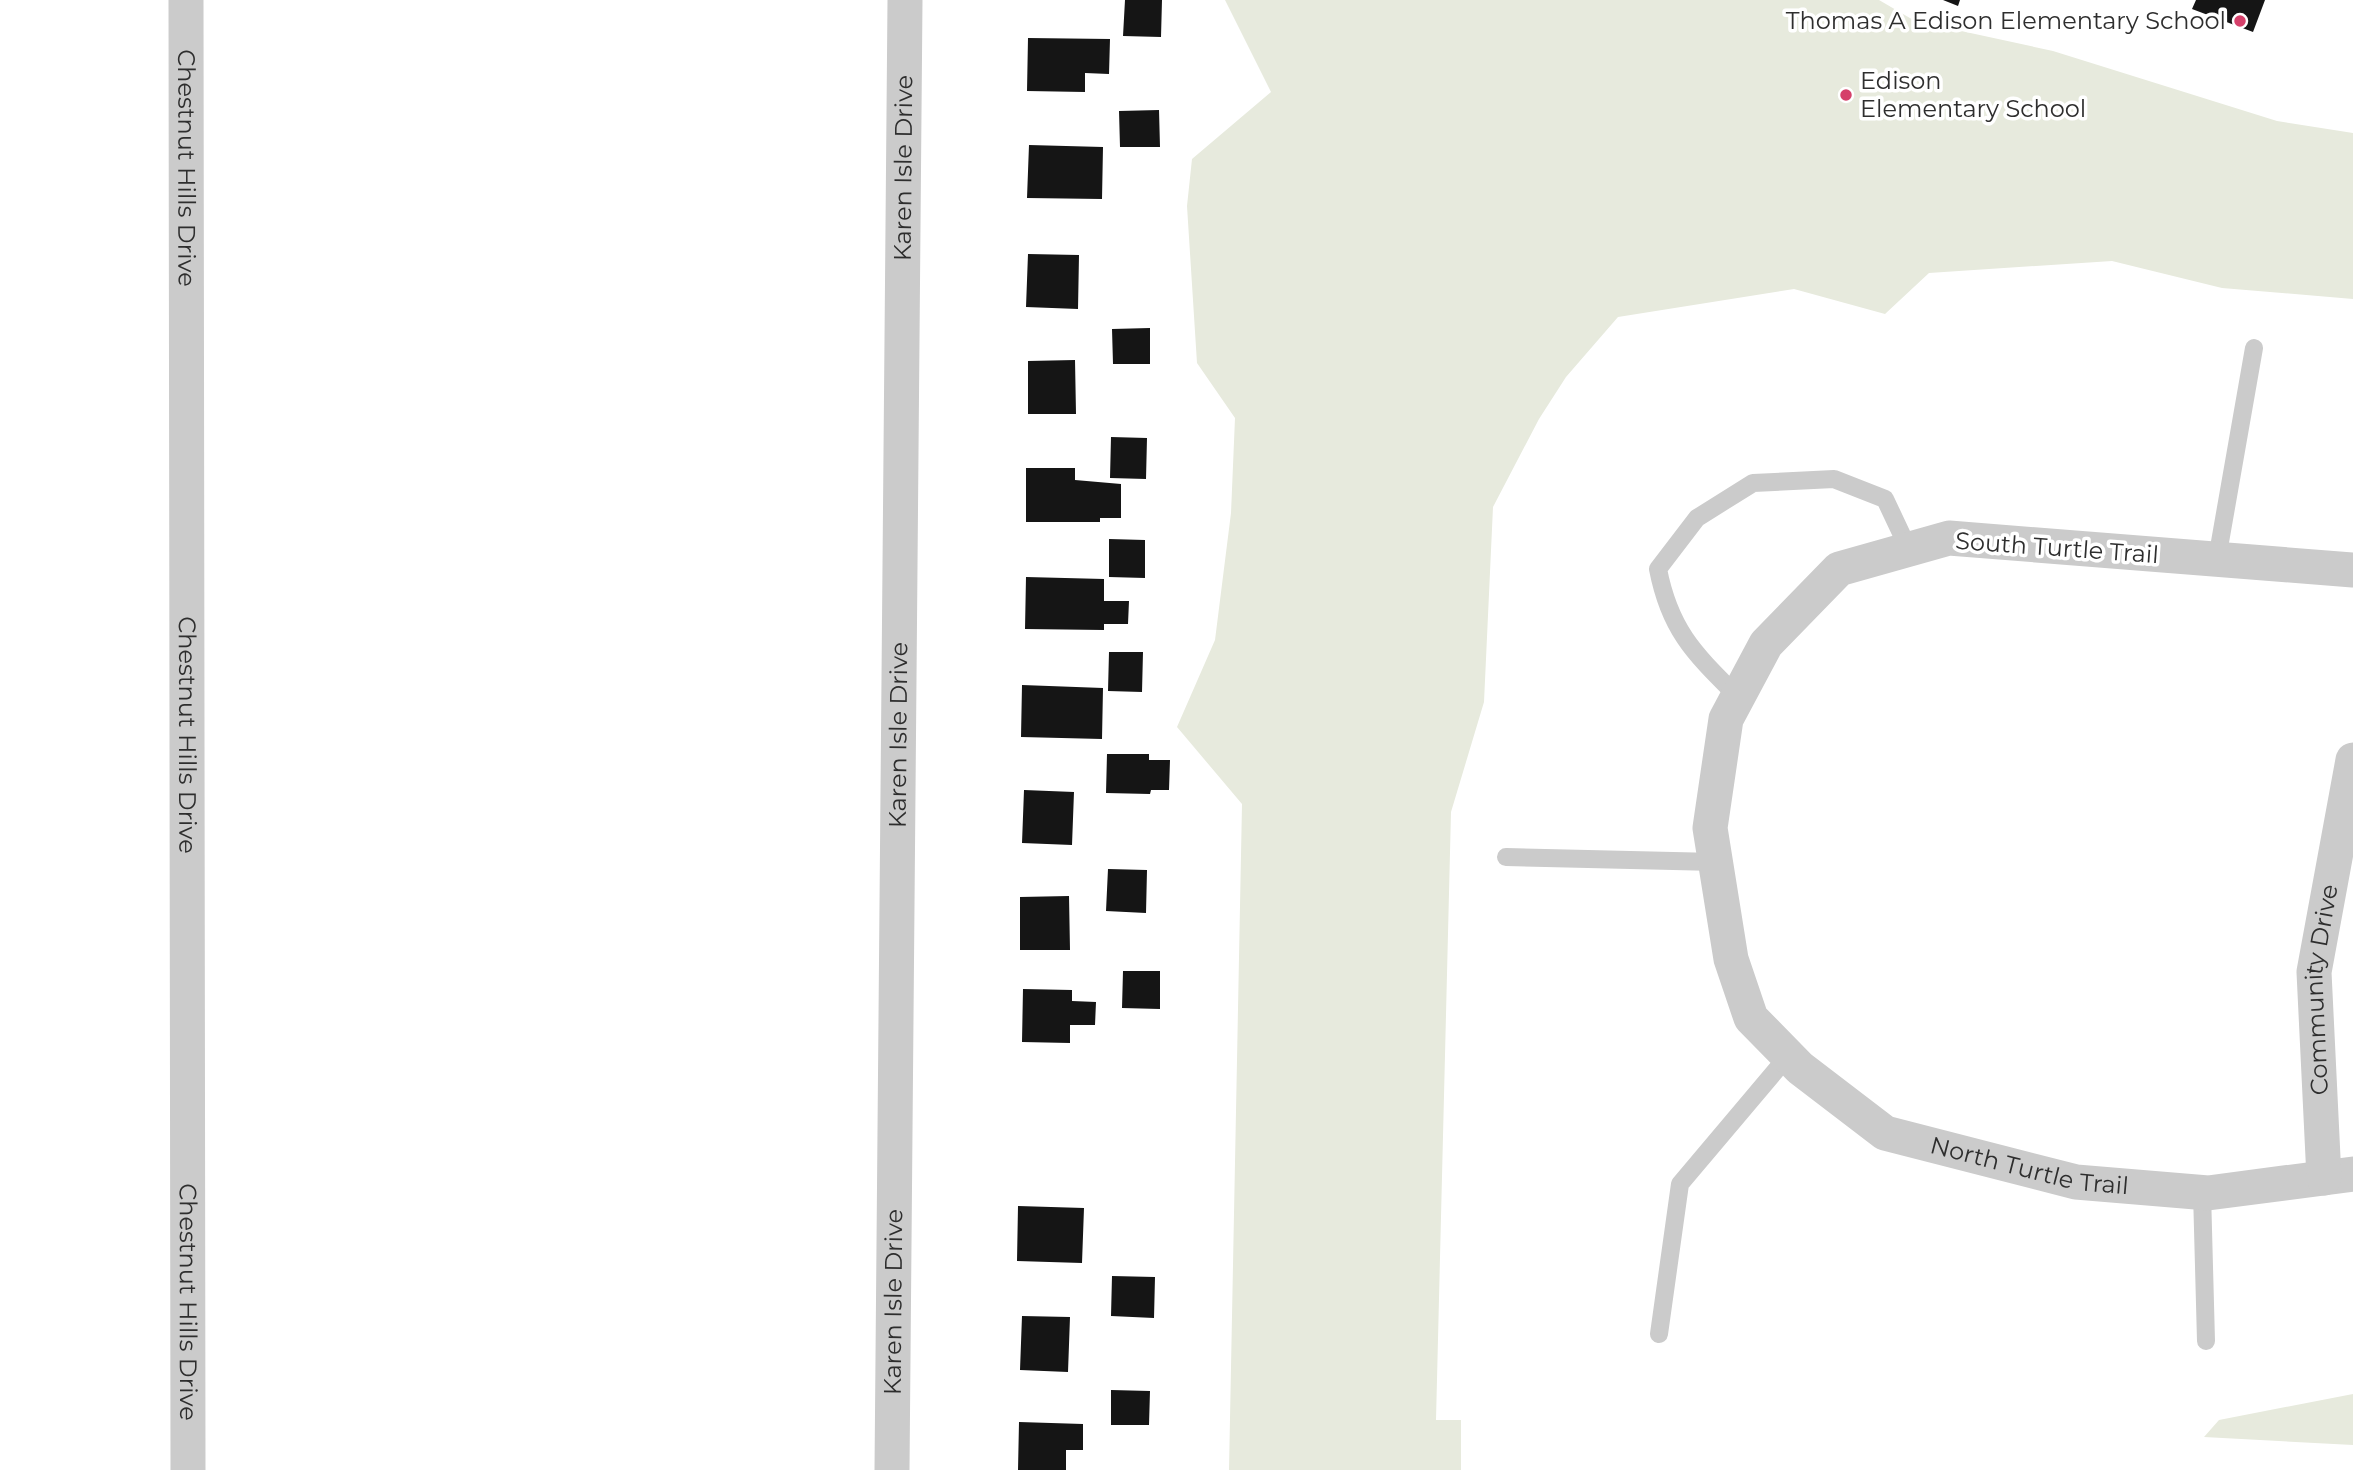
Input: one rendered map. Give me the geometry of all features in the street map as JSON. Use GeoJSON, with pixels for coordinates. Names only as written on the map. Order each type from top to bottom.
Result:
{"type":"FeatureCollection","features":[{"type":"Feature","properties":{"kind":"street","name":"Chestnut Hills Drive"},"geometry":{"type":"LineString","coordinates":[[186,0],[188,1470]]}},
{"type":"Feature","properties":{"kind":"street","name":"Karen Isle Drive"},"geometry":{"type":"LineString","coordinates":[[892,1470],[905,0]]}},
{"type":"Feature","properties":{"kind":"street","name":"South Turtle Trail"},"geometry":{"type":"LineString","coordinates":[[1751,1017],[1731,959],[1710,828],[1726,719],[1766,644],[1839,569],[1949,538],[2353,570]]}},
{"type":"Feature","properties":{"kind":"street","name":"Community Drive"},"geometry":{"type":"LineString","coordinates":[[2339,1176],[2314,972],[2353,760]]}},
{"type":"Feature","properties":{"kind":"street","name":"North Turtle Trail"},"geometry":{"type":"LineString","coordinates":[[1751,1017],[1788,1056],[1885,1133],[2076,1182],[2202,1192],[2339,1176]]}},
{"type":"Feature","properties":{"kind":"lane"},"geometry":{"type":"LineString","coordinates":[[2217,559],[2254,348]]}},
{"type":"Feature","properties":{"kind":"lane"},"geometry":{"type":"LineString","coordinates":[[1738,697],[1691,649],[1665,604],[1658,569],[1697,518],[1753,483],[1834,480],[1885,499],[1909,550]]}},
{"type":"Feature","properties":{"kind":"lane"},"geometry":{"type":"LineString","coordinates":[[1506,857],[1716,862]]}},
{"type":"Feature","properties":{"kind":"lane"},"geometry":{"type":"LineString","coordinates":[[1659,1334],[1680,1184],[1788,1056]]}},
{"type":"Feature","properties":{"kind":"lane"},"geometry":{"type":"LineString","coordinates":[[2202,1192],[2206,1341]]}},
{"type":"Feature","properties":{"kind":"shaded area"},"geometry":{"type":"Polygon","coordinates":[[[1225,0],[1879,0],[1915,21],[2053,51],[2277,121],[2353,133],[2353,299],[2222,288],[2112,261],[1929,273],[1885,314],[1794,289],[1618,317],[1566,377],[1539,419],[1493,507],[1484,702],[1451,812],[1436,1420],[1461,1420],[1461,1470],[1229,1470],[1242,804],[1177,727],[1215,640],[1231,513],[1235,418],[1197,363],[1187,206],[1192,159],[1271,92],[1225,0]]]}},
{"type":"Feature","properties":{"kind":"shaded area"},"geometry":{"type":"Polygon","coordinates":[[[2353,1394],[2353,1445],[2204,1437],[2219,1420],[2353,1394]]]}},
{"type":"Feature","properties":{"kind":"building"},"geometry":{"type":"Polygon","coordinates":[[[1125,0],[1162,0],[1161,37],[1123,36],[1125,0]]]}},
{"type":"Feature","properties":{"kind":"building","name":"Thomas A Edison Elementary School"},"geometry":{"type":"Polygon","coordinates":[[[1943,0],[1960,0],[1958,6],[1943,0]]]}},
{"type":"Feature","properties":{"kind":"building","name":"Thomas A Edison Elementary School"},"geometry":{"type":"Polygon","coordinates":[[[2196,0],[2265,0],[2253,32],[2192,9],[2196,0]]]}},
{"type":"Feature","properties":{"kind":"building"},"geometry":{"type":"Polygon","coordinates":[[[1028,38],[1110,39],[1109,74],[1085,73],[1085,92],[1027,91],[1028,38]]]}},
{"type":"Feature","properties":{"kind":"building"},"geometry":{"type":"Polygon","coordinates":[[[1159,110],[1160,147],[1120,147],[1119,111],[1159,110]]]}},
{"type":"Feature","properties":{"kind":"building"},"geometry":{"type":"Polygon","coordinates":[[[1029,145],[1103,147],[1102,199],[1027,198],[1029,145]]]}},
{"type":"Feature","properties":{"kind":"building"},"geometry":{"type":"Polygon","coordinates":[[[1028,254],[1079,255],[1078,309],[1026,307],[1028,254]]]}},
{"type":"Feature","properties":{"kind":"building"},"geometry":{"type":"Polygon","coordinates":[[[1150,328],[1150,364],[1113,364],[1112,329],[1150,328]]]}},
{"type":"Feature","properties":{"kind":"building"},"geometry":{"type":"Polygon","coordinates":[[[1075,360],[1076,414],[1028,414],[1028,361],[1075,360]]]}},
{"type":"Feature","properties":{"kind":"building"},"geometry":{"type":"Polygon","coordinates":[[[1111,437],[1147,438],[1146,479],[1110,478],[1111,437]]]}},
{"type":"Feature","properties":{"kind":"building"},"geometry":{"type":"Polygon","coordinates":[[[1026,468],[1075,468],[1075,480],[1121,484],[1121,518],[1100,518],[1100,522],[1026,522],[1026,468]]]}},
{"type":"Feature","properties":{"kind":"building"},"geometry":{"type":"Polygon","coordinates":[[[1109,539],[1145,540],[1145,578],[1109,577],[1109,539]]]}},
{"type":"Feature","properties":{"kind":"building"},"geometry":{"type":"Polygon","coordinates":[[[1026,577],[1104,579],[1104,601],[1129,601],[1128,624],[1104,624],[1104,630],[1025,629],[1026,577]]]}},
{"type":"Feature","properties":{"kind":"building"},"geometry":{"type":"Polygon","coordinates":[[[1109,652],[1143,652],[1142,692],[1108,691],[1109,652]]]}},
{"type":"Feature","properties":{"kind":"building"},"geometry":{"type":"Polygon","coordinates":[[[1022,685],[1103,688],[1102,739],[1021,737],[1022,685]]]}},
{"type":"Feature","properties":{"kind":"building"},"geometry":{"type":"Polygon","coordinates":[[[1107,754],[1149,754],[1149,760],[1170,760],[1169,790],[1151,790],[1150,794],[1106,793],[1107,754]]]}},
{"type":"Feature","properties":{"kind":"building"},"geometry":{"type":"Polygon","coordinates":[[[1024,790],[1074,792],[1072,845],[1022,843],[1024,790]]]}},
{"type":"Feature","properties":{"kind":"building"},"geometry":{"type":"Polygon","coordinates":[[[1108,869],[1147,870],[1146,913],[1106,911],[1108,869]]]}},
{"type":"Feature","properties":{"kind":"building"},"geometry":{"type":"Polygon","coordinates":[[[1069,896],[1070,950],[1020,950],[1020,897],[1069,896]]]}},
{"type":"Feature","properties":{"kind":"building"},"geometry":{"type":"Polygon","coordinates":[[[1123,971],[1160,971],[1160,1009],[1122,1008],[1123,971]]]}},
{"type":"Feature","properties":{"kind":"building"},"geometry":{"type":"Polygon","coordinates":[[[1023,989],[1072,990],[1072,1001],[1096,1002],[1095,1025],[1070,1025],[1070,1043],[1022,1042],[1023,989]]]}},
{"type":"Feature","properties":{"kind":"building"},"geometry":{"type":"Polygon","coordinates":[[[1018,1206],[1084,1208],[1082,1263],[1017,1261],[1018,1206]]]}},
{"type":"Feature","properties":{"kind":"building"},"geometry":{"type":"Polygon","coordinates":[[[1112,1276],[1155,1277],[1154,1318],[1111,1316],[1112,1276]]]}},
{"type":"Feature","properties":{"kind":"building"},"geometry":{"type":"Polygon","coordinates":[[[1022,1316],[1070,1317],[1068,1372],[1020,1370],[1022,1316]]]}},
{"type":"Feature","properties":{"kind":"building"},"geometry":{"type":"Polygon","coordinates":[[[1111,1390],[1150,1391],[1149,1425],[1111,1425],[1111,1390]]]}},
{"type":"Feature","properties":{"kind":"building"},"geometry":{"type":"Polygon","coordinates":[[[1019,1422],[1083,1424],[1083,1450],[1066,1450],[1066,1470],[1018,1470],[1019,1422]]]}},
{"type":"Feature","properties":{"kind":"place","name":"Thomas A Edison Elementary School"},"geometry":{"type":"Point","coordinates":[2240,21]}},
{"type":"Feature","properties":{"kind":"place","name":"Edison Elementary School"},"geometry":{"type":"Point","coordinates":[1846,95]}}]}
